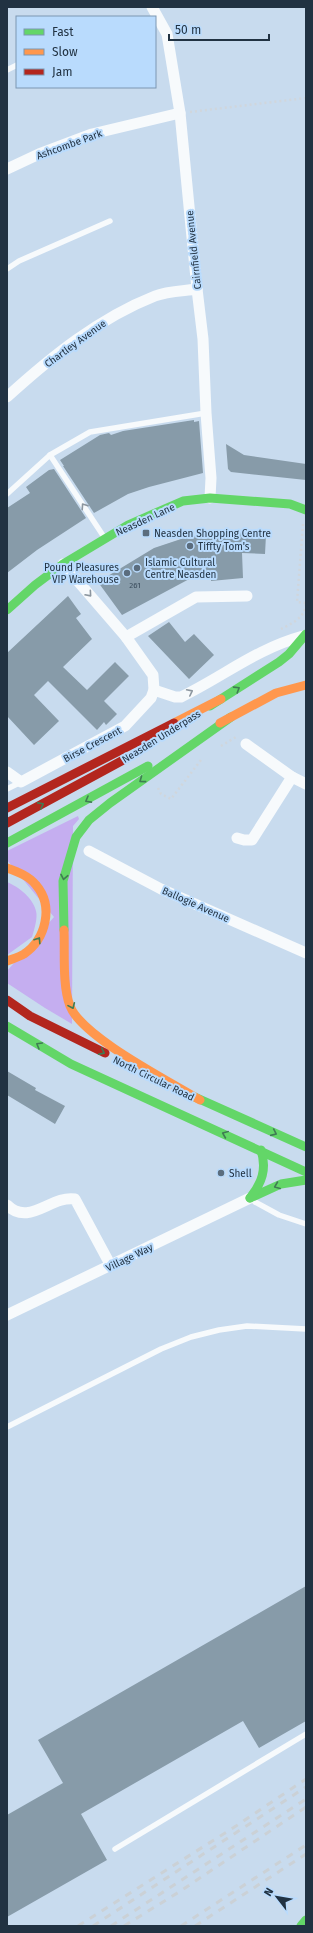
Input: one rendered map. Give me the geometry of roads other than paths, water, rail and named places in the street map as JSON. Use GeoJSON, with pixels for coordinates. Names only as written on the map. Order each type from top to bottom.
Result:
{"type":"FeatureCollection","features":[{"type":"Feature","properties":{"kind":"main road","name":"Neasden Lane"},"geometry":{"type":"LineString","coordinates":[[7,610],[35,585],[63,564],[128,525],[183,501],[210,498],[290,504],[306,510]]}},
{"type":"Feature","properties":{"kind":"main road","name":"Neasden Underpass"},"geometry":{"type":"LineString","coordinates":[[7,824],[145,747],[221,699],[279,662],[289,654],[306,635]]}},
{"type":"Feature","properties":{"kind":"main road","name":"Neasden Underpass"},"geometry":{"type":"LineString","coordinates":[[7,843],[154,763],[231,717],[276,693],[306,685]]}},
{"type":"Feature","properties":{"kind":"main road"},"geometry":{"type":"LineString","coordinates":[[7,808],[221,699]]}},
{"type":"Feature","properties":{"kind":"main road"},"geometry":{"type":"LineString","coordinates":[[200,1100],[100,1039],[82,1024],[70,1006],[66,986],[63,881],[76,837],[89,820],[110,803],[231,717]]}},
{"type":"Feature","properties":{"kind":"main road"},"geometry":{"type":"LineString","coordinates":[[7,868],[26,875],[35,884],[42,895],[46,908],[46,921],[39,942],[30,951],[18,958],[7,961]]}},
{"type":"Feature","properties":{"kind":"main road","name":"North Circular Road"},"geometry":{"type":"LineString","coordinates":[[7,1000],[30,1016],[200,1100],[306,1147]]}},
{"type":"Feature","properties":{"kind":"main road"},"geometry":{"type":"LineString","coordinates":[[7,1026],[71,1064],[306,1172]]}},
{"type":"Feature","properties":{"kind":"main road"},"geometry":{"type":"LineString","coordinates":[[250,1198],[259,1188],[263,1174],[265,1162],[261,1150]]}},
{"type":"Feature","properties":{"kind":"main road"},"geometry":{"type":"LineString","coordinates":[[250,1198],[281,1184],[306,1180]]}},
{"type":"Feature","properties":{"kind":"main road"},"geometry":{"type":"LineString","coordinates":[[301,1926],[306,1920]]}},
{"type":"Feature","properties":{"kind":"street","name":"Cairnfield Avenue"},"geometry":{"type":"LineString","coordinates":[[152,7],[167,34],[180,113],[203,339],[206,413],[211,478],[210,498]]}},
{"type":"Feature","properties":{"kind":"street","name":"Ashcombe Park"},"geometry":{"type":"LineString","coordinates":[[7,169],[39,154],[92,134],[180,113]]}},
{"type":"Feature","properties":{"kind":"street","name":"Chartley Avenue"},"geometry":{"type":"LineString","coordinates":[[7,397],[53,356],[102,322],[156,295],[197,289]]}},
{"type":"Feature","properties":{"kind":"street"},"geometry":{"type":"LineString","coordinates":[[63,564],[126,637],[153,675],[154,690],[175,697],[181,697],[253,655],[282,642],[306,635]]}},
{"type":"Feature","properties":{"kind":"street"},"geometry":{"type":"LineString","coordinates":[[126,637],[196,597],[247,596]]}},
{"type":"Feature","properties":{"kind":"street","name":"Birse Crescent"},"geometry":{"type":"LineString","coordinates":[[21,782],[125,726],[151,698],[154,690]]}},
{"type":"Feature","properties":{"kind":"street"},"geometry":{"type":"LineString","coordinates":[[246,744],[306,784]]}},
{"type":"Feature","properties":{"kind":"street"},"geometry":{"type":"LineString","coordinates":[[7,772],[21,782]]}},
{"type":"Feature","properties":{"kind":"street"},"geometry":{"type":"LineString","coordinates":[[237,838],[252,840],[292,776]]}},
{"type":"Feature","properties":{"kind":"street","name":"Ballogie Avenue"},"geometry":{"type":"LineString","coordinates":[[89,850],[161,889],[306,953]]}},
{"type":"Feature","properties":{"kind":"street"},"geometry":{"type":"LineString","coordinates":[[7,1205],[12,1210],[22,1214],[68,1198],[75,1198],[111,1266]]}},
{"type":"Feature","properties":{"kind":"street","name":"Village Way"},"geometry":{"type":"LineString","coordinates":[[7,1315],[250,1198]]}},
{"type":"Feature","properties":{"kind":"lane"},"geometry":{"type":"LineString","coordinates":[[7,70],[16,66]]}},
{"type":"Feature","properties":{"kind":"lane"},"geometry":{"type":"LineString","coordinates":[[7,269],[19,261],[110,221]]}},
{"type":"Feature","properties":{"kind":"lane"},"geometry":{"type":"LineString","coordinates":[[7,494],[50,455],[90,432],[206,413]]}},
{"type":"Feature","properties":{"kind":"lane"},"geometry":{"type":"LineString","coordinates":[[50,455],[106,539]]}},
{"type":"Feature","properties":{"kind":"lane"},"geometry":{"type":"LineString","coordinates":[[7,789],[21,782]]}},
{"type":"Feature","properties":{"kind":"lane"},"geometry":{"type":"LineString","coordinates":[[250,1198],[279,1215],[306,1224]]}},
{"type":"Feature","properties":{"kind":"lane"},"geometry":{"type":"LineString","coordinates":[[7,1427],[161,1349],[191,1337],[218,1330],[247,1326],[306,1329]]}},
{"type":"Feature","properties":{"kind":"lane"},"geometry":{"type":"LineString","coordinates":[[115,1849],[306,1734]]}},
{"type":"Feature","properties":{"kind":"railway"},"geometry":{"type":"LineString","coordinates":[[78,1926],[236,1826],[306,1779]]}},
{"type":"Feature","properties":{"kind":"railway"},"geometry":{"type":"LineString","coordinates":[[93,1926],[306,1787]]}},
{"type":"Feature","properties":{"kind":"railway"},"geometry":{"type":"LineString","coordinates":[[111,1926],[306,1799]]}},
{"type":"Feature","properties":{"kind":"railway"},"geometry":{"type":"LineString","coordinates":[[124,1926],[179,1892],[306,1807]]}},
{"type":"Feature","properties":{"kind":"railway"},"geometry":{"type":"LineString","coordinates":[[181,1926],[306,1845]]}},
{"type":"Feature","properties":{"kind":"railway"},"geometry":{"type":"LineString","coordinates":[[195,1926],[306,1854]]}},
{"type":"Feature","properties":{"kind":"place","name":"Neasden Shopping Centre"},"geometry":{"type":"Point","coordinates":[146,533]}},
{"type":"Feature","properties":{"kind":"place","name":"Tiffty Tom's"},"geometry":{"type":"Point","coordinates":[190,546]}},
{"type":"Feature","properties":{"kind":"place","name":"Islamic Cultural Centre Neasden"},"geometry":{"type":"Point","coordinates":[137,568]}},
{"type":"Feature","properties":{"kind":"place","name":"Pound Pleasures VIP Warehouse"},"geometry":{"type":"Point","coordinates":[127,573]}},
{"type":"Feature","properties":{"kind":"place","name":"Shell"},"geometry":{"type":"Point","coordinates":[221,1173]}}]}
